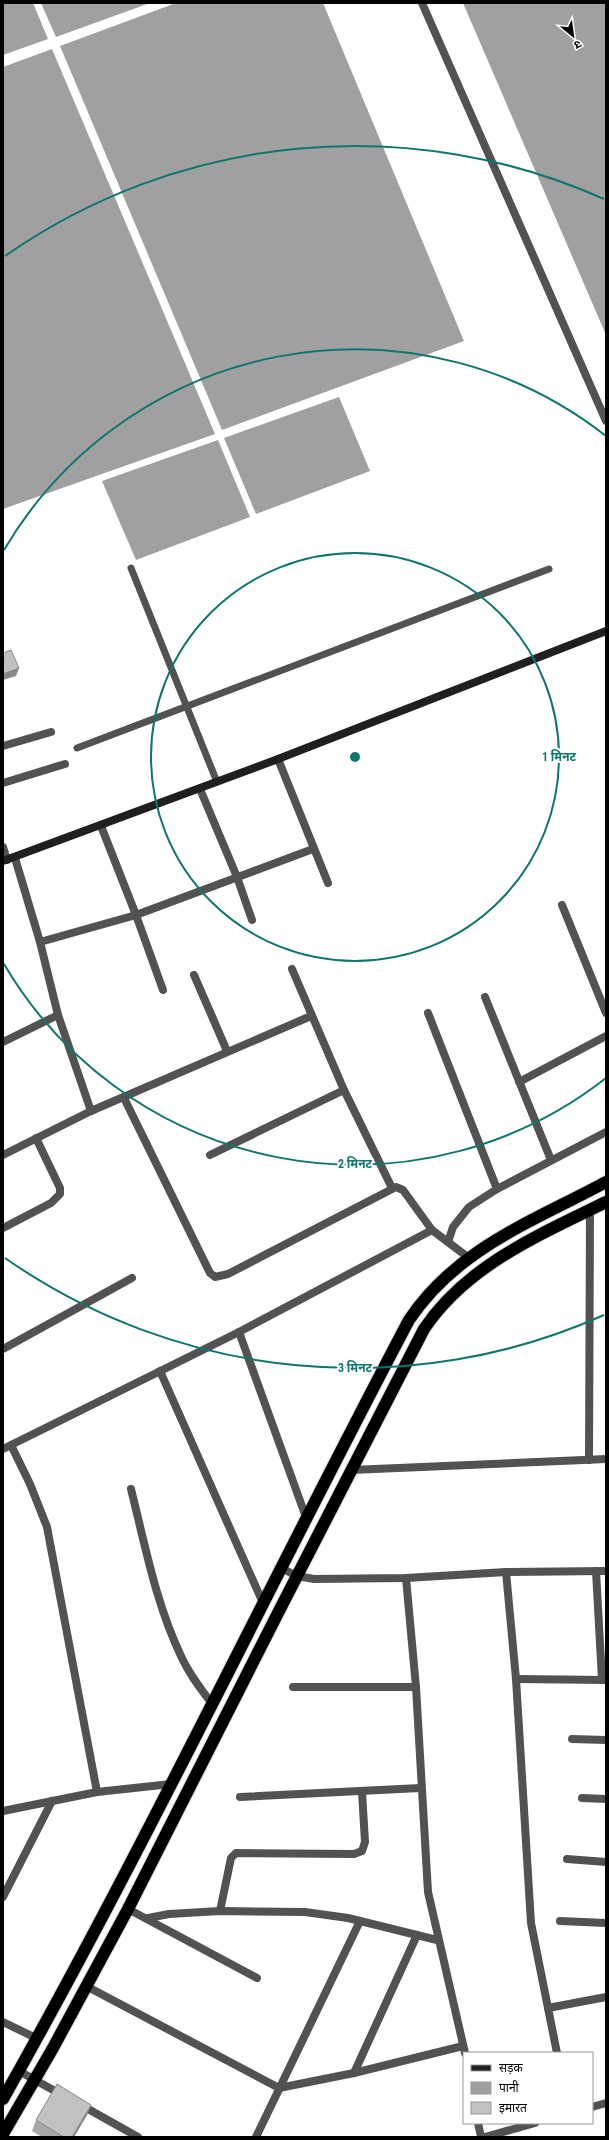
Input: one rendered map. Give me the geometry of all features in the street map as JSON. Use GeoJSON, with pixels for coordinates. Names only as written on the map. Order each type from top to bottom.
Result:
{"type":"FeatureCollection","features":[{"type":"Feature","properties":{"kind":"highway"},"geometry":{"type":"LineString","coordinates":[[3,2099],[38,2039],[109,1907],[213,1705],[281,1568],[409,1320],[422,1300],[442,1280],[470,1258],[520,1224],[606,1182]]}},
{"type":"Feature","properties":{"kind":"highway"},"geometry":{"type":"LineString","coordinates":[[3,2134],[35,2080],[128,1909],[424,1329],[436,1312],[454,1293],[498,1258],[529,1240],[606,1202]]}},
{"type":"Feature","properties":{"kind":"street"},"geometry":{"type":"LineString","coordinates":[[422,3],[606,421]]}},
{"type":"Feature","properties":{"kind":"street"},"geometry":{"type":"LineString","coordinates":[[8,860],[278,759],[606,631]]}},
{"type":"Feature","properties":{"kind":"street"},"geometry":{"type":"LineString","coordinates":[[3,746],[51,732]]}},
{"type":"Feature","properties":{"kind":"street"},"geometry":{"type":"LineString","coordinates":[[278,759],[328,883]]}},
{"type":"Feature","properties":{"kind":"street"},"geometry":{"type":"LineString","coordinates":[[3,783],[65,764]]}},
{"type":"Feature","properties":{"kind":"street"},"geometry":{"type":"LineString","coordinates":[[200,788],[237,877],[252,920]]}},
{"type":"Feature","properties":{"kind":"street"},"geometry":{"type":"LineString","coordinates":[[101,826],[136,915],[163,990]]}},
{"type":"Feature","properties":{"kind":"street"},"geometry":{"type":"LineString","coordinates":[[3,847],[40,942],[58,1014],[91,1111]]}},
{"type":"Feature","properties":{"kind":"street"},"geometry":{"type":"LineString","coordinates":[[40,942],[136,915],[314,849]]}},
{"type":"Feature","properties":{"kind":"street"},"geometry":{"type":"LineString","coordinates":[[562,905],[606,1013]]}},
{"type":"Feature","properties":{"kind":"street"},"geometry":{"type":"LineString","coordinates":[[292,969],[344,1090],[392,1188]]}},
{"type":"Feature","properties":{"kind":"street"},"geometry":{"type":"LineString","coordinates":[[194,975],[227,1051]]}},
{"type":"Feature","properties":{"kind":"street"},"geometry":{"type":"LineString","coordinates":[[485,997],[551,1160]]}},
{"type":"Feature","properties":{"kind":"street"},"geometry":{"type":"LineString","coordinates":[[428,1013],[497,1189]]}},
{"type":"Feature","properties":{"kind":"street"},"geometry":{"type":"LineString","coordinates":[[3,1042],[58,1014]]}},
{"type":"Feature","properties":{"kind":"street"},"geometry":{"type":"LineString","coordinates":[[3,1155],[91,1111],[311,1016]]}},
{"type":"Feature","properties":{"kind":"street"},"geometry":{"type":"LineString","coordinates":[[520,1082],[606,1036]]}},
{"type":"Feature","properties":{"kind":"street"},"geometry":{"type":"LineString","coordinates":[[210,1155],[344,1090]]}},
{"type":"Feature","properties":{"kind":"street"},"geometry":{"type":"LineString","coordinates":[[124,1098],[210,1273],[215,1277],[228,1274],[392,1188],[400,1187],[432,1230],[470,1258]]}},
{"type":"Feature","properties":{"kind":"street"},"geometry":{"type":"LineString","coordinates":[[448,1242],[453,1227],[469,1207],[497,1189],[606,1132]]}},
{"type":"Feature","properties":{"kind":"street"},"geometry":{"type":"LineString","coordinates":[[3,1228],[51,1204],[60,1194],[60,1188],[36,1138]]}},
{"type":"Feature","properties":{"kind":"street"},"geometry":{"type":"LineString","coordinates":[[589,1460],[590,1210]]}},
{"type":"Feature","properties":{"kind":"street"},"geometry":{"type":"LineString","coordinates":[[97,1792],[47,1527],[30,1484],[7,1447],[239,1332],[432,1230]]}},
{"type":"Feature","properties":{"kind":"street"},"geometry":{"type":"LineString","coordinates":[[3,1349],[132,1278]]}},
{"type":"Feature","properties":{"kind":"street"},"geometry":{"type":"LineString","coordinates":[[239,1332],[307,1520]]}},
{"type":"Feature","properties":{"kind":"street"},"geometry":{"type":"LineString","coordinates":[[160,1371],[263,1603]]}},
{"type":"Feature","properties":{"kind":"street"},"geometry":{"type":"LineString","coordinates":[[351,1470],[606,1459]]}},
{"type":"Feature","properties":{"kind":"street"},"geometry":{"type":"LineString","coordinates":[[131,1489],[153,1576],[173,1636],[190,1673],[213,1705]]}},
{"type":"Feature","properties":{"kind":"street"},"geometry":{"type":"LineString","coordinates":[[281,1568],[297,1576],[314,1579],[406,1578],[506,1572],[606,1571]]}},
{"type":"Feature","properties":{"kind":"street"},"geometry":{"type":"LineString","coordinates":[[516,1679],[604,1680],[596,1571]]}},
{"type":"Feature","properties":{"kind":"street"},"geometry":{"type":"LineString","coordinates":[[506,1572],[516,1679],[531,1923],[557,2052]]}},
{"type":"Feature","properties":{"kind":"street"},"geometry":{"type":"LineString","coordinates":[[86,1986],[279,2088],[464,2050],[437,1940],[428,1892],[420,1788],[416,1687],[406,1578]]}},
{"type":"Feature","properties":{"kind":"street"},"geometry":{"type":"LineString","coordinates":[[292,1687],[416,1687]]}},
{"type":"Feature","properties":{"kind":"street"},"geometry":{"type":"LineString","coordinates":[[572,1739],[606,1740]]}},
{"type":"Feature","properties":{"kind":"street"},"geometry":{"type":"LineString","coordinates":[[3,1811],[97,1792],[171,1784]]}},
{"type":"Feature","properties":{"kind":"street"},"geometry":{"type":"LineString","coordinates":[[240,1797],[420,1788]]}},
{"type":"Feature","properties":{"kind":"street"},"geometry":{"type":"LineString","coordinates":[[220,1911],[231,1858],[236,1853],[354,1854],[362,1851],[365,1842],[362,1792]]}},
{"type":"Feature","properties":{"kind":"street"},"geometry":{"type":"LineString","coordinates":[[582,1798],[606,1799]]}},
{"type":"Feature","properties":{"kind":"street"},"geometry":{"type":"LineString","coordinates":[[3,1897],[52,1801]]}},
{"type":"Feature","properties":{"kind":"street"},"geometry":{"type":"LineString","coordinates":[[567,1859],[606,1862]]}},
{"type":"Feature","properties":{"kind":"street"},"geometry":{"type":"LineString","coordinates":[[128,1909],[148,1918],[257,1978]]}},
{"type":"Feature","properties":{"kind":"street"},"geometry":{"type":"LineString","coordinates":[[148,1918],[169,1914],[220,1911],[305,1912],[331,1915],[360,1921],[437,1940]]}},
{"type":"Feature","properties":{"kind":"street"},"geometry":{"type":"LineString","coordinates":[[256,2137],[360,1921]]}},
{"type":"Feature","properties":{"kind":"street"},"geometry":{"type":"LineString","coordinates":[[560,1921],[606,1923]]}},
{"type":"Feature","properties":{"kind":"street"},"geometry":{"type":"LineString","coordinates":[[354,2073],[417,1935]]}},
{"type":"Feature","properties":{"kind":"street"},"geometry":{"type":"LineString","coordinates":[[548,2008],[606,1997]]}},
{"type":"Feature","properties":{"kind":"street"},"geometry":{"type":"LineString","coordinates":[[3,2022],[38,2039]]}},
{"type":"Feature","properties":{"kind":"street"},"geometry":{"type":"LineString","coordinates":[[19,2071],[138,2137]]}},
{"type":"Feature","properties":{"kind":"street"},"geometry":{"type":"LineString","coordinates":[[593,2107],[606,2103]]}},
{"type":"Feature","properties":{"kind":"street"},"geometry":{"type":"LineString","coordinates":[[478,2124],[481,2137]]}},
{"type":"Feature","properties":{"kind":"street"},"geometry":{"type":"LineString","coordinates":[[485,2137],[531,2124]]}},
{"type":"Feature","properties":{"kind":"lane"},"geometry":{"type":"LineString","coordinates":[[131,568],[217,782]]}},
{"type":"Feature","properties":{"kind":"lane"},"geometry":{"type":"LineString","coordinates":[[77,748],[549,569]]}},
{"type":"Feature","properties":{"kind":"water"},"geometry":{"type":"Polygon","coordinates":[[[3,3],[33,3],[48,39],[3,55],[3,3]]]}},
{"type":"Feature","properties":{"kind":"water"},"geometry":{"type":"Polygon","coordinates":[[[41,3],[150,3],[56,37],[41,3]]]}},
{"type":"Feature","properties":{"kind":"water"},"geometry":{"type":"Polygon","coordinates":[[[176,3],[323,3],[464,341],[222,430],[60,46],[176,3]]]}},
{"type":"Feature","properties":{"kind":"water"},"geometry":{"type":"Polygon","coordinates":[[[463,3],[606,3],[606,335],[463,3]]]}},
{"type":"Feature","properties":{"kind":"water"},"geometry":{"type":"Polygon","coordinates":[[[52,49],[215,434],[3,509],[3,67],[52,49]]]}},
{"type":"Feature","properties":{"kind":"water"},"geometry":{"type":"Polygon","coordinates":[[[339,397],[370,471],[256,514],[224,438],[339,397]]]}},
{"type":"Feature","properties":{"kind":"water"},"geometry":{"type":"Polygon","coordinates":[[[218,440],[250,517],[136,560],[102,481],[218,440]]]}},
{"type":"Feature","properties":{"kind":"building"},"geometry":{"type":"Polygon","coordinates":[[[11,650],[19,668],[3,674],[3,653],[11,650]]]}},
{"type":"Feature","properties":{"kind":"building"},"geometry":{"type":"Polygon","coordinates":[[[57,2084],[91,2105],[72,2137],[64,2137],[36,2120],[57,2084]]]}}]}
